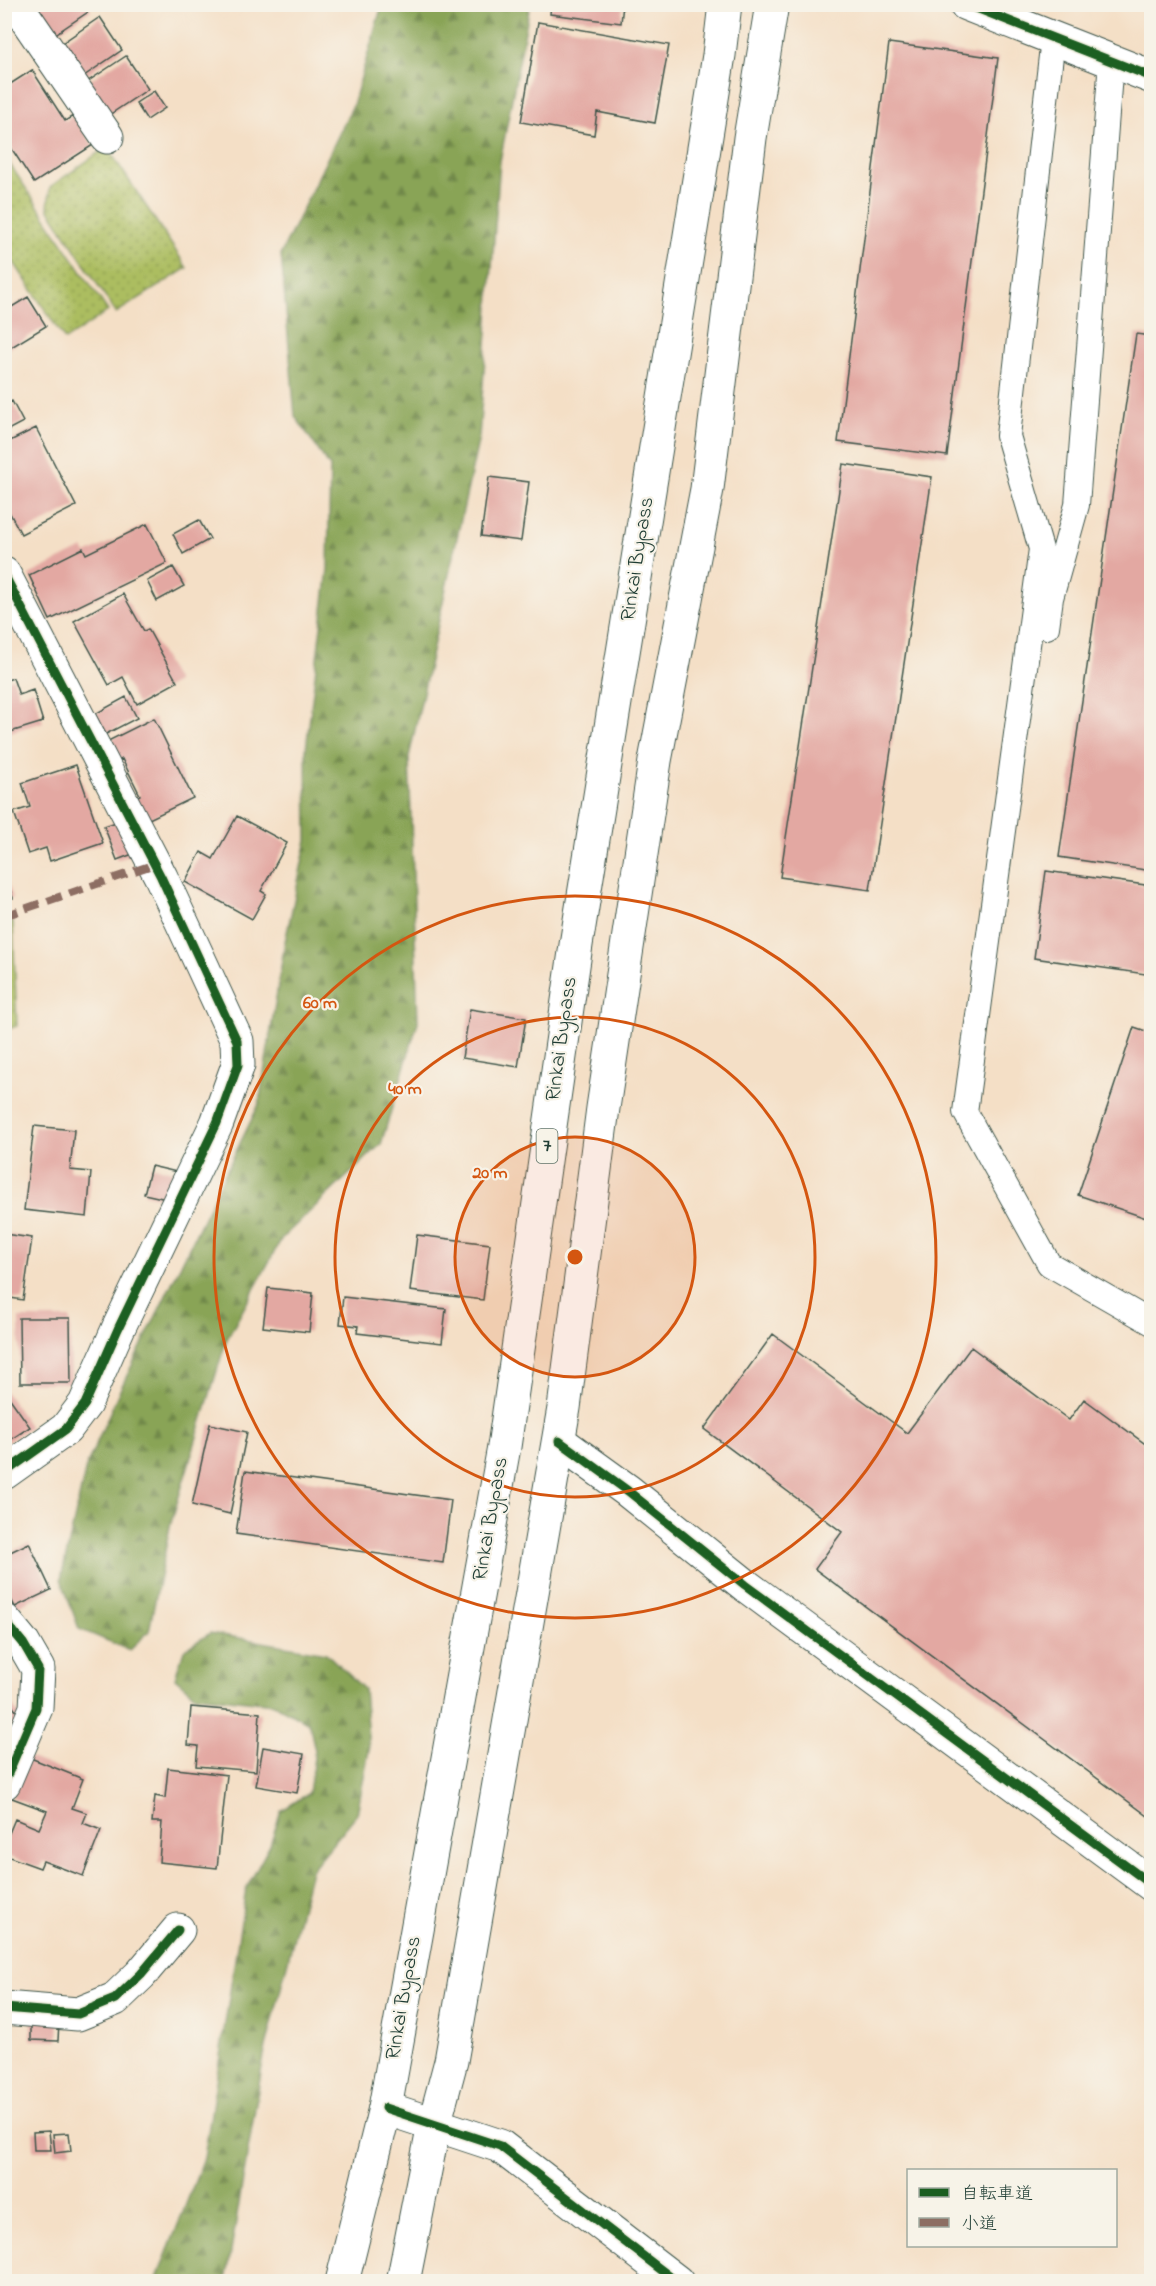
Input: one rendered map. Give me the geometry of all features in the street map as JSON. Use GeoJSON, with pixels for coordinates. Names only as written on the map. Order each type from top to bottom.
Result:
{"type":"FeatureCollection","features":[{"type":"Feature","properties":{"kind":"main road"},"geometry":{"type":"LineString","coordinates":[[16,4],[107,136]]}},
{"type":"Feature","properties":{"kind":"main road","name":"Rinkai Bypass"},"geometry":{"type":"LineString","coordinates":[[342,2282],[385,2108],[504,1447],[576,945],[717,67],[725,4]]}},
{"type":"Feature","properties":{"kind":"main road"},"geometry":{"type":"LineString","coordinates":[[403,2282],[434,2125],[451,2061],[559,1441],[603,1108],[655,761],[707,489],[750,138],[772,4]]}},
{"type":"Feature","properties":{"kind":"main road"},"geometry":{"type":"LineString","coordinates":[[966,4],[1152,77]]}},
{"type":"Feature","properties":{"kind":"main road"},"geometry":{"type":"LineString","coordinates":[[4,574],[161,877],[237,1041],[238,1065],[217,1123],[118,1329],[85,1404],[66,1429],[4,1473]]}},
{"type":"Feature","properties":{"kind":"main road"},"geometry":{"type":"LineString","coordinates":[[559,1441],[628,1491],[746,1585],[1152,1885]]}},
{"type":"Feature","properties":{"kind":"main road"},"geometry":{"type":"LineString","coordinates":[[4,1620],[23,1642],[38,1669],[36,1708],[4,1783]]}},
{"type":"Feature","properties":{"kind":"main road"},"geometry":{"type":"LineString","coordinates":[[4,2008],[78,2014],[115,1999],[141,1974],[178,1930]]}},
{"type":"Feature","properties":{"kind":"main road"},"geometry":{"type":"LineString","coordinates":[[385,2108],[500,2146],[677,2282]]}},
{"type":"Feature","properties":{"kind":"lane"},"geometry":{"type":"LineString","coordinates":[[1053,38],[1008,436],[1041,549],[965,1112],[1049,1264],[1152,1323]]}},
{"type":"Feature","properties":{"kind":"lane"},"geometry":{"type":"LineString","coordinates":[[1111,61],[1077,506],[1051,598],[976,1116],[1060,1259],[1152,1310]]}},
{"type":"Feature","properties":{"kind":"green space"},"geometry":{"type":"Polygon","coordinates":[[[382,5],[530,5],[500,161],[479,437],[409,757],[418,1022],[381,1144],[282,1238],[226,1341],[170,1526],[149,1631],[130,1650],[79,1629],[61,1579],[86,1467],[118,1394],[259,1104],[285,942],[307,840],[306,749],[328,569],[330,467],[295,416],[281,254],[353,105],[382,5]]]}},
{"type":"Feature","properties":{"kind":"green space"},"geometry":{"type":"Polygon","coordinates":[[[107,147],[187,268],[116,313],[48,208],[50,187],[107,147]]]}},
{"type":"Feature","properties":{"kind":"green space"},"geometry":{"type":"Polygon","coordinates":[[[5,157],[108,311],[65,340],[5,249],[5,157]]]}},
{"type":"Feature","properties":{"kind":"green space"},"geometry":{"type":"Polygon","coordinates":[[[13,922],[17,1026],[5,1030],[5,926],[13,922]]]}},
{"type":"Feature","properties":{"kind":"green space"},"geometry":{"type":"Polygon","coordinates":[[[210,1633],[326,1653],[364,1689],[369,1750],[357,1814],[311,1870],[264,2055],[226,2281],[156,2281],[204,2158],[246,1889],[270,1845],[281,1811],[309,1793],[315,1750],[309,1723],[274,1704],[195,1695],[175,1678],[184,1650],[210,1633]]]}},
{"type":"Feature","properties":{"kind":"building"},"geometry":{"type":"Polygon","coordinates":[[[26,4],[87,4],[91,10],[48,39],[26,4]]]}},
{"type":"Feature","properties":{"kind":"building"},"geometry":{"type":"Polygon","coordinates":[[[551,4],[623,4],[621,23],[550,14],[551,4]]]}},
{"type":"Feature","properties":{"kind":"building"},"geometry":{"type":"Polygon","coordinates":[[[100,17],[122,50],[78,80],[55,48],[100,17]]]}},
{"type":"Feature","properties":{"kind":"building"},"geometry":{"type":"Polygon","coordinates":[[[538,22],[669,45],[655,123],[597,112],[594,135],[521,122],[538,22]]]}},
{"type":"Feature","properties":{"kind":"building"},"geometry":{"type":"Polygon","coordinates":[[[889,43],[998,58],[947,456],[838,442],[889,43]]]}},
{"type":"Feature","properties":{"kind":"building"},"geometry":{"type":"Polygon","coordinates":[[[126,56],[148,89],[103,119],[81,86],[126,56]]]}},
{"type":"Feature","properties":{"kind":"building"},"geometry":{"type":"Polygon","coordinates":[[[32,70],[65,121],[73,116],[93,145],[34,183],[4,137],[4,88],[32,70]]]}},
{"type":"Feature","properties":{"kind":"building"},"geometry":{"type":"Polygon","coordinates":[[[154,91],[165,108],[147,120],[136,103],[154,91]]]}},
{"type":"Feature","properties":{"kind":"building"},"geometry":{"type":"Polygon","coordinates":[[[28,297],[46,326],[5,351],[5,311],[28,297]]]}},
{"type":"Feature","properties":{"kind":"building"},"geometry":{"type":"Polygon","coordinates":[[[1136,334],[1152,336],[1152,871],[1059,857],[1136,334]]]}},
{"type":"Feature","properties":{"kind":"building"},"geometry":{"type":"Polygon","coordinates":[[[12,401],[23,422],[4,432],[4,405],[12,401]]]}},
{"type":"Feature","properties":{"kind":"building"},"geometry":{"type":"Polygon","coordinates":[[[36,428],[76,506],[21,534],[4,502],[4,444],[36,428]]]}},
{"type":"Feature","properties":{"kind":"building"},"geometry":{"type":"Polygon","coordinates":[[[843,464],[932,477],[870,890],[780,877],[843,464]]]}},
{"type":"Feature","properties":{"kind":"building"},"geometry":{"type":"Polygon","coordinates":[[[489,477],[529,482],[521,541],[481,536],[489,477]]]}},
{"type":"Feature","properties":{"kind":"building"},"geometry":{"type":"Polygon","coordinates":[[[199,520],[210,539],[183,554],[173,534],[199,520]]]}},
{"type":"Feature","properties":{"kind":"building"},"geometry":{"type":"Polygon","coordinates":[[[147,524],[167,563],[50,620],[29,575],[83,548],[86,554],[147,524]]]}},
{"type":"Feature","properties":{"kind":"building"},"geometry":{"type":"Polygon","coordinates":[[[173,567],[184,586],[157,601],[147,581],[173,567]]]}},
{"type":"Feature","properties":{"kind":"building"},"geometry":{"type":"Polygon","coordinates":[[[123,594],[144,631],[148,629],[177,682],[137,704],[123,677],[109,685],[74,621],[123,594]]]}},
{"type":"Feature","properties":{"kind":"building"},"geometry":{"type":"Polygon","coordinates":[[[13,678],[19,695],[33,690],[43,722],[4,734],[4,681],[13,678]]]}},
{"type":"Feature","properties":{"kind":"building"},"geometry":{"type":"Polygon","coordinates":[[[126,697],[137,718],[106,734],[95,714],[126,697]]]}},
{"type":"Feature","properties":{"kind":"building"},"geometry":{"type":"Polygon","coordinates":[[[154,718],[193,798],[145,821],[134,798],[140,795],[122,759],[116,762],[106,742],[154,718]]]}},
{"type":"Feature","properties":{"kind":"building"},"geometry":{"type":"Polygon","coordinates":[[[76,765],[103,843],[50,861],[46,848],[28,854],[14,812],[30,807],[22,783],[76,765]]]}},
{"type":"Feature","properties":{"kind":"building"},"geometry":{"type":"Polygon","coordinates":[[[237,816],[287,843],[261,891],[266,894],[252,919],[185,882],[201,852],[213,859],[237,816]]]}},
{"type":"Feature","properties":{"kind":"building"},"geometry":{"type":"Polygon","coordinates":[[[126,819],[138,852],[117,860],[104,826],[126,819]]]}},
{"type":"Feature","properties":{"kind":"building"},"geometry":{"type":"Polygon","coordinates":[[[1046,871],[1152,886],[1152,975],[1034,958],[1046,871]]]}},
{"type":"Feature","properties":{"kind":"building"},"geometry":{"type":"Polygon","coordinates":[[[4,873],[13,898],[4,901],[4,873]]]}},
{"type":"Feature","properties":{"kind":"building"},"geometry":{"type":"Polygon","coordinates":[[[470,1009],[526,1018],[518,1067],[462,1058],[470,1009]]]}},
{"type":"Feature","properties":{"kind":"building"},"geometry":{"type":"Polygon","coordinates":[[[1134,1027],[1152,1033],[1152,1220],[1078,1195],[1134,1027]]]}},
{"type":"Feature","properties":{"kind":"building"},"geometry":{"type":"Polygon","coordinates":[[[34,1126],[74,1130],[70,1170],[91,1172],[87,1217],[24,1210],[34,1126]]]}},
{"type":"Feature","properties":{"kind":"building"},"geometry":{"type":"Polygon","coordinates":[[[151,1166],[177,1172],[171,1200],[144,1194],[151,1166]]]}},
{"type":"Feature","properties":{"kind":"building"},"geometry":{"type":"Polygon","coordinates":[[[4,1234],[32,1238],[23,1300],[4,1297],[4,1234]]]}},
{"type":"Feature","properties":{"kind":"building"},"geometry":{"type":"Polygon","coordinates":[[[417,1235],[490,1244],[483,1300],[410,1291],[417,1235]]]}},
{"type":"Feature","properties":{"kind":"building"},"geometry":{"type":"Polygon","coordinates":[[[268,1288],[313,1293],[309,1332],[263,1327],[268,1288]]]}},
{"type":"Feature","properties":{"kind":"building"},"geometry":{"type":"Polygon","coordinates":[[[343,1297],[446,1309],[442,1343],[357,1333],[358,1326],[340,1324],[343,1297]]]}},
{"type":"Feature","properties":{"kind":"building"},"geometry":{"type":"Polygon","coordinates":[[[19,1318],[70,1318],[71,1383],[20,1383],[19,1318]]]}},
{"type":"Feature","properties":{"kind":"building"},"geometry":{"type":"Polygon","coordinates":[[[773,1334],[907,1433],[971,1347],[1069,1420],[1084,1399],[1152,1449],[1152,1819],[815,1569],[842,1532],[704,1429],[773,1334]]]}},
{"type":"Feature","properties":{"kind":"building"},"geometry":{"type":"Polygon","coordinates":[[[4,1390],[30,1427],[4,1444],[4,1390]]]}},
{"type":"Feature","properties":{"kind":"building"},"geometry":{"type":"Polygon","coordinates":[[[210,1424],[247,1432],[230,1514],[192,1505],[210,1424]]]}},
{"type":"Feature","properties":{"kind":"building"},"geometry":{"type":"Polygon","coordinates":[[[245,1471],[451,1500],[443,1563],[236,1534],[245,1471]]]}},
{"type":"Feature","properties":{"kind":"building"},"geometry":{"type":"Polygon","coordinates":[[[29,1543],[51,1590],[15,1607],[4,1585],[4,1555],[29,1543]]]}},
{"type":"Feature","properties":{"kind":"building"},"geometry":{"type":"Polygon","coordinates":[[[4,1695],[23,1720],[4,1733],[4,1695]]]}},
{"type":"Feature","properties":{"kind":"building"},"geometry":{"type":"Polygon","coordinates":[[[191,1707],[260,1713],[256,1771],[196,1766],[198,1746],[188,1745],[191,1707]]]}},
{"type":"Feature","properties":{"kind":"building"},"geometry":{"type":"Polygon","coordinates":[[[263,1747],[304,1754],[297,1793],[256,1786],[263,1747]]]}},
{"type":"Feature","properties":{"kind":"building"},"geometry":{"type":"Polygon","coordinates":[[[28,1757],[83,1779],[72,1808],[87,1813],[83,1823],[101,1830],[83,1876],[43,1861],[40,1868],[4,1855],[4,1845],[15,1819],[39,1829],[47,1811],[12,1798],[28,1757]]]}},
{"type":"Feature","properties":{"kind":"building"},"geometry":{"type":"Polygon","coordinates":[[[168,1768],[227,1775],[217,1868],[159,1862],[162,1822],[152,1822],[155,1796],[165,1798],[168,1768]]]}},
{"type":"Feature","properties":{"kind":"building"},"geometry":{"type":"Polygon","coordinates":[[[31,2020],[59,2021],[58,2041],[31,2040],[31,2020]]]}},
{"type":"Feature","properties":{"kind":"building"},"geometry":{"type":"Polygon","coordinates":[[[49,2131],[51,2150],[34,2150],[33,2132],[49,2131]]]}},
{"type":"Feature","properties":{"kind":"building"},"geometry":{"type":"Polygon","coordinates":[[[69,2133],[71,2151],[55,2153],[53,2134],[69,2133]]]}},
{"type":"Feature","properties":{"kind":"marked path"},"geometry":{"type":"LineString","coordinates":[[4,916],[155,864]]}},
{"type":"Feature","properties":{"kind":"cycle path"},"geometry":{"type":"LineString","coordinates":[[966,4],[1152,77]]}},
{"type":"Feature","properties":{"kind":"cycle path"},"geometry":{"type":"LineString","coordinates":[[4,574],[161,877],[237,1041],[238,1065],[217,1123],[118,1329],[85,1404],[66,1429],[4,1473]]}},
{"type":"Feature","properties":{"kind":"cycle path"},"geometry":{"type":"LineString","coordinates":[[559,1441],[628,1491],[745,1585],[1152,1885]]}},
{"type":"Feature","properties":{"kind":"cycle path"},"geometry":{"type":"LineString","coordinates":[[4,1620],[23,1643],[38,1669],[36,1708],[4,1783]]}},
{"type":"Feature","properties":{"kind":"cycle path"},"geometry":{"type":"LineString","coordinates":[[4,2008],[78,2014],[115,1999],[141,1974],[178,1930]]}},
{"type":"Feature","properties":{"kind":"cycle path"},"geometry":{"type":"LineString","coordinates":[[385,2108],[500,2146],[677,2282]]}}]}
